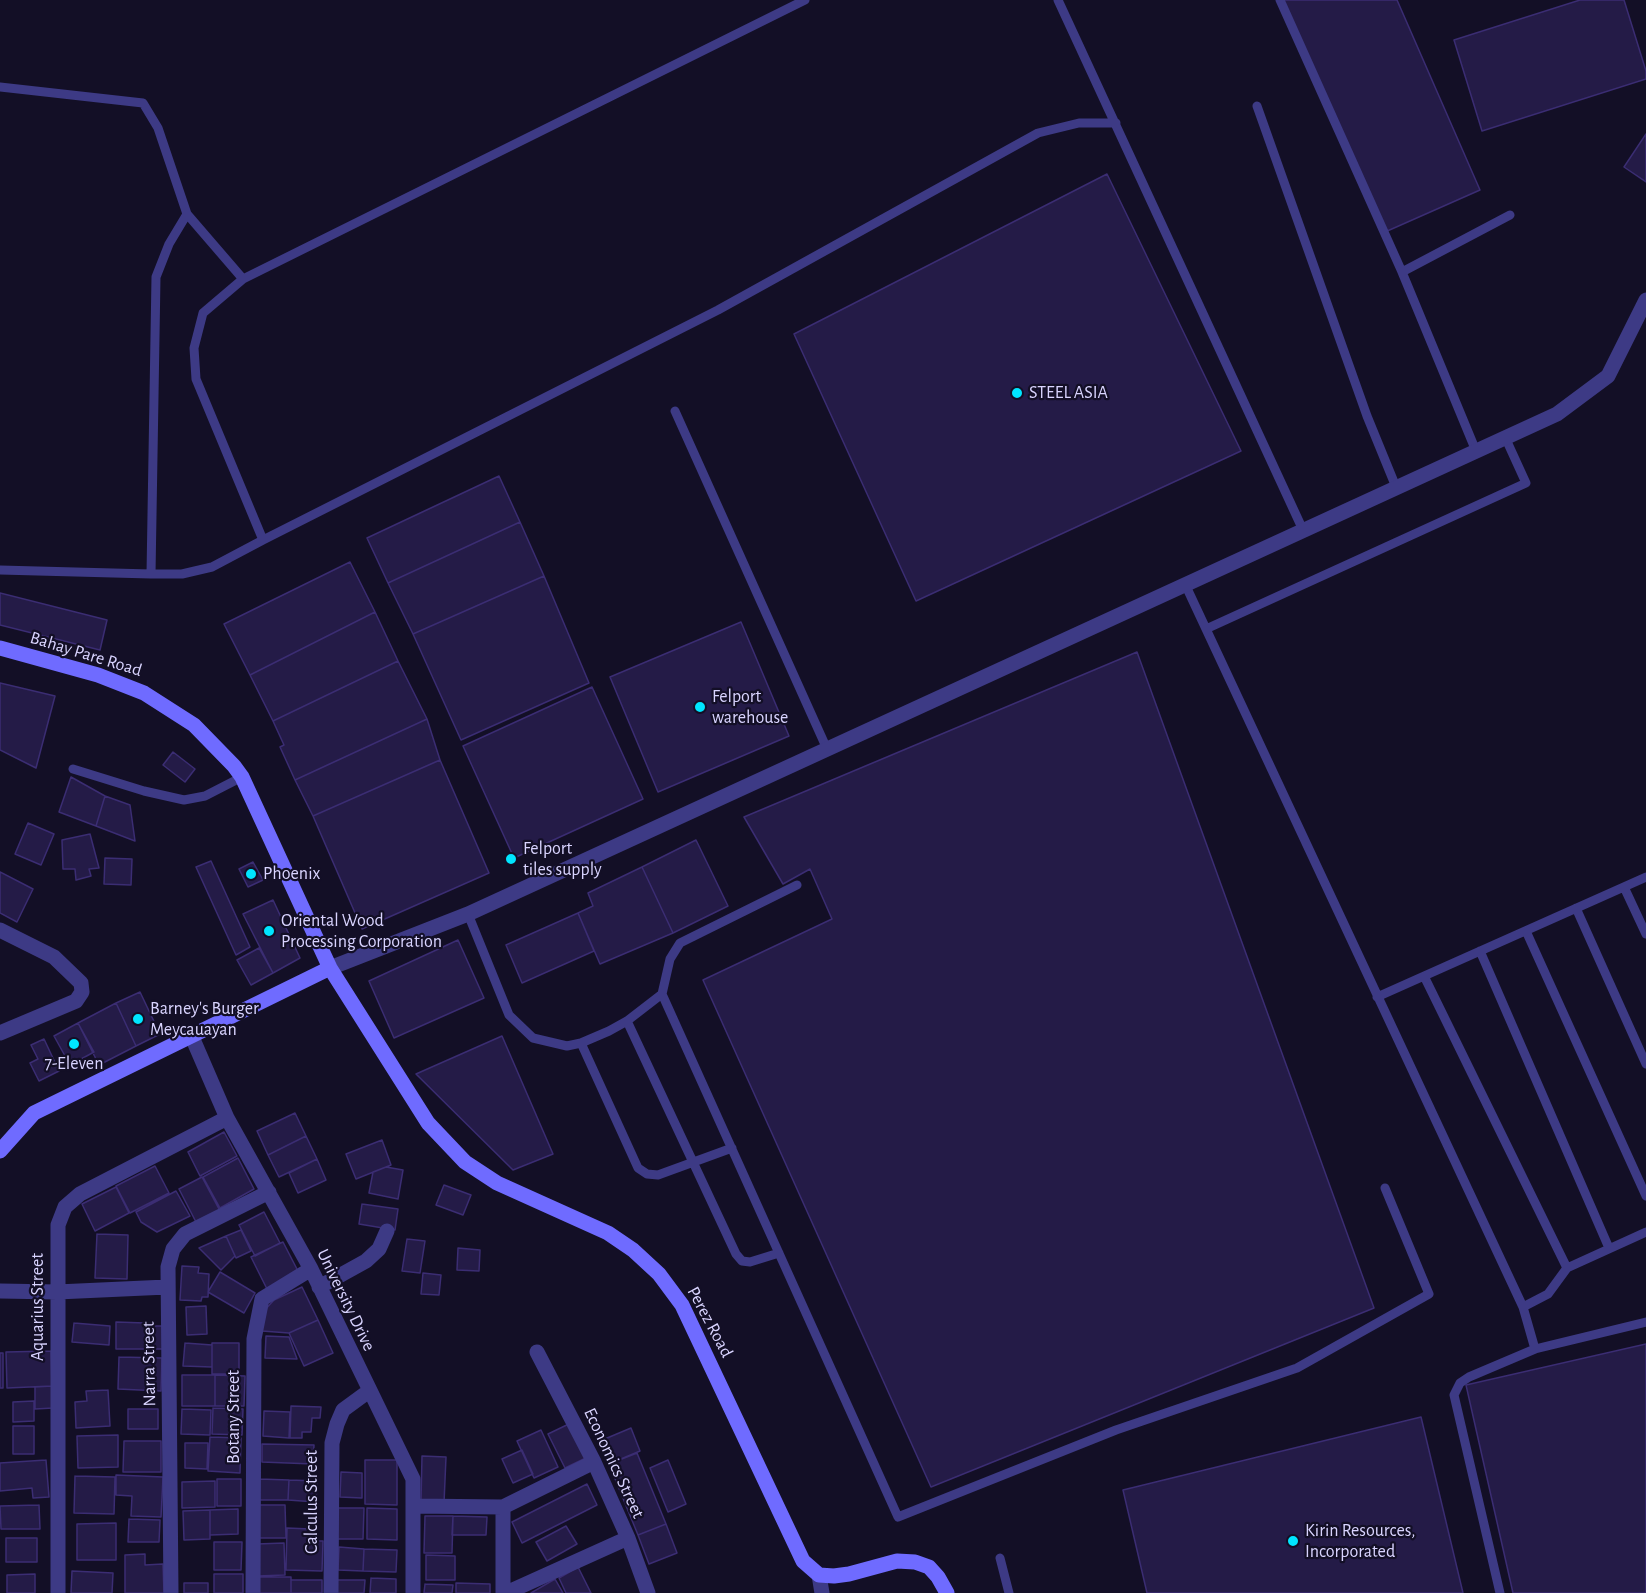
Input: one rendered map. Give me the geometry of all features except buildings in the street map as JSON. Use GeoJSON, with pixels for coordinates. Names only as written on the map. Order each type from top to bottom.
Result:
{"type":"FeatureCollection","features":[{"type":"Feature","properties":{"kind":"street"},"geometry":{"type":"LineString","coordinates":[[0,1150],[34,1113],[330,968],[468,914],[1557,414],[1608,375],[1646,300]]}},
{"type":"Feature","properties":{"kind":"street","name":"Bahay Pare Road"},"geometry":{"type":"LineString","coordinates":[[0,648],[99,675],[144,693],[194,725],[242,777],[330,968]]}},
{"type":"Feature","properties":{"kind":"street"},"geometry":{"type":"LineString","coordinates":[[0,930],[54,957],[81,982],[82,992],[76,1001],[0,1033]]}},
{"type":"Feature","properties":{"kind":"street","name":"Perez Road"},"geometry":{"type":"LineString","coordinates":[[330,968],[428,1123],[465,1162],[497,1183],[608,1233],[633,1250],[659,1274],[682,1305],[799,1556],[810,1569],[819,1575]]}},
{"type":"Feature","properties":{"kind":"street","name":"University Drive"},"geometry":{"type":"LineString","coordinates":[[192,1037],[227,1118],[311,1269],[413,1479],[413,1593]]}},
{"type":"Feature","properties":{"kind":"street","name":"Aquarius Street"},"geometry":{"type":"LineString","coordinates":[[58,1593],[58,1225],[65,1207],[80,1194],[227,1118]]}},
{"type":"Feature","properties":{"kind":"street","name":"Narra Street"},"geometry":{"type":"LineString","coordinates":[[171,1593],[168,1268],[173,1249],[185,1234],[269,1192]]}},
{"type":"Feature","properties":{"kind":"street"},"geometry":{"type":"LineString","coordinates":[[319,1287],[366,1261],[379,1248],[387,1231]]}},
{"type":"Feature","properties":{"kind":"street","name":"Botany Street"},"geometry":{"type":"LineString","coordinates":[[253,1593],[254,1339],[262,1299],[311,1269]]}},
{"type":"Feature","properties":{"kind":"street"},"geometry":{"type":"LineString","coordinates":[[0,1291],[57,1292],[167,1287]]}},
{"type":"Feature","properties":{"kind":"street","name":"Economics Street"},"geometry":{"type":"LineString","coordinates":[[537,1352],[594,1462],[628,1538],[648,1593]]}},
{"type":"Feature","properties":{"kind":"street","name":"Calculus Street"},"geometry":{"type":"LineString","coordinates":[[331,1593],[332,1443],[343,1410],[369,1391]]}},
{"type":"Feature","properties":{"kind":"street"},"geometry":{"type":"LineString","coordinates":[[414,1506],[503,1507],[594,1462]]}},
{"type":"Feature","properties":{"kind":"street"},"geometry":{"type":"LineString","coordinates":[[503,1507],[504,1593],[628,1538]]}},
{"type":"Feature","properties":{"kind":"street"},"geometry":{"type":"LineString","coordinates":[[822,1593],[819,1575],[849,1574],[897,1561],[915,1562],[929,1567],[947,1593]]}},
{"type":"Feature","properties":{"kind":"lane"},"geometry":{"type":"LineString","coordinates":[[264,540],[196,379],[194,348],[203,313],[243,279],[806,0]]}},
{"type":"Feature","properties":{"kind":"lane"},"geometry":{"type":"LineString","coordinates":[[1058,0],[1303,530]]}},
{"type":"Feature","properties":{"kind":"lane"},"geometry":{"type":"LineString","coordinates":[[1280,0],[1402,272],[1476,451]]}},
{"type":"Feature","properties":{"kind":"lane"},"geometry":{"type":"LineString","coordinates":[[0,87],[143,103],[158,128],[188,214],[243,279]]}},
{"type":"Feature","properties":{"kind":"lane"},"geometry":{"type":"LineString","coordinates":[[1257,106],[1367,416],[1396,488]]}},
{"type":"Feature","properties":{"kind":"lane"},"geometry":{"type":"LineString","coordinates":[[0,570],[182,574],[212,567],[718,310],[1038,133],[1079,123],[1116,123]]}},
{"type":"Feature","properties":{"kind":"lane"},"geometry":{"type":"LineString","coordinates":[[151,574],[156,277],[169,244],[188,214]]}},
{"type":"Feature","properties":{"kind":"lane"},"geometry":{"type":"LineString","coordinates":[[1402,272],[1510,215]]}},
{"type":"Feature","properties":{"kind":"lane"},"geometry":{"type":"LineString","coordinates":[[675,411],[827,749]]}},
{"type":"Feature","properties":{"kind":"lane"},"geometry":{"type":"LineString","coordinates":[[1206,629],[1526,483],[1505,437]]}},
{"type":"Feature","properties":{"kind":"lane"},"geometry":{"type":"LineString","coordinates":[[1185,584],[1523,1307],[1534,1349]]}},
{"type":"Feature","properties":{"kind":"lane"},"geometry":{"type":"LineString","coordinates":[[73,769],[144,791],[184,800],[205,796],[242,777]]}},
{"type":"Feature","properties":{"kind":"lane"},"geometry":{"type":"LineString","coordinates":[[1377,997],[1646,877]]}},
{"type":"Feature","properties":{"kind":"lane"},"geometry":{"type":"LineString","coordinates":[[797,885],[680,943],[670,960],[662,994],[898,1517],[1116,1430],[1296,1368],[1429,1294],[1385,1188]]}},
{"type":"Feature","properties":{"kind":"lane"},"geometry":{"type":"LineString","coordinates":[[1624,887],[1646,934]]}},
{"type":"Feature","properties":{"kind":"lane"},"geometry":{"type":"LineString","coordinates":[[1576,908],[1646,1064]]}},
{"type":"Feature","properties":{"kind":"lane"},"geometry":{"type":"LineString","coordinates":[[468,914],[509,1015],[533,1038],[567,1046],[581,1043],[627,1021],[662,994]]}},
{"type":"Feature","properties":{"kind":"lane"},"geometry":{"type":"LineString","coordinates":[[1526,931],[1646,1196]]}},
{"type":"Feature","properties":{"kind":"lane"},"geometry":{"type":"LineString","coordinates":[[1480,951],[1609,1248]]}},
{"type":"Feature","properties":{"kind":"lane"},"geometry":{"type":"LineString","coordinates":[[1424,976],[1567,1268]]}},
{"type":"Feature","properties":{"kind":"lane"},"geometry":{"type":"LineString","coordinates":[[627,1021],[736,1254],[742,1261],[750,1262],[779,1253]]}},
{"type":"Feature","properties":{"kind":"lane"},"geometry":{"type":"LineString","coordinates":[[581,1043],[638,1168],[647,1174],[658,1175],[732,1148]]}},
{"type":"Feature","properties":{"kind":"lane"},"geometry":{"type":"LineString","coordinates":[[1523,1307],[1548,1294],[1567,1268],[1646,1232]]}},
{"type":"Feature","properties":{"kind":"lane"},"geometry":{"type":"LineString","coordinates":[[1500,1593],[1454,1395],[1461,1383],[1469,1377],[1534,1349],[1646,1322]]}},
{"type":"Feature","properties":{"kind":"lane"},"geometry":{"type":"LineString","coordinates":[[1000,1557],[1010,1593]]}},
{"type":"Feature","properties":{"kind":"place","name":"STEEL ASIA"},"geometry":{"type":"Point","coordinates":[1017,393]}},
{"type":"Feature","properties":{"kind":"place","name":"Felport warehouse"},"geometry":{"type":"Point","coordinates":[700,707]}},
{"type":"Feature","properties":{"kind":"place","name":"Felport tiles supply"},"geometry":{"type":"Point","coordinates":[511,859]}},
{"type":"Feature","properties":{"kind":"place","name":"Phoenix"},"geometry":{"type":"Point","coordinates":[251,874]}},
{"type":"Feature","properties":{"kind":"place","name":"Oriental Wood Processing Corporation"},"geometry":{"type":"Point","coordinates":[269,931]}},
{"type":"Feature","properties":{"kind":"place","name":"Barney's Burger Meycauayan"},"geometry":{"type":"Point","coordinates":[138,1019]}},
{"type":"Feature","properties":{"kind":"place","name":"7-Eleven"},"geometry":{"type":"Point","coordinates":[74,1044]}},
{"type":"Feature","properties":{"kind":"place","name":"Kirin Resources, Incorporated"},"geometry":{"type":"Point","coordinates":[1293,1541]}}]}
